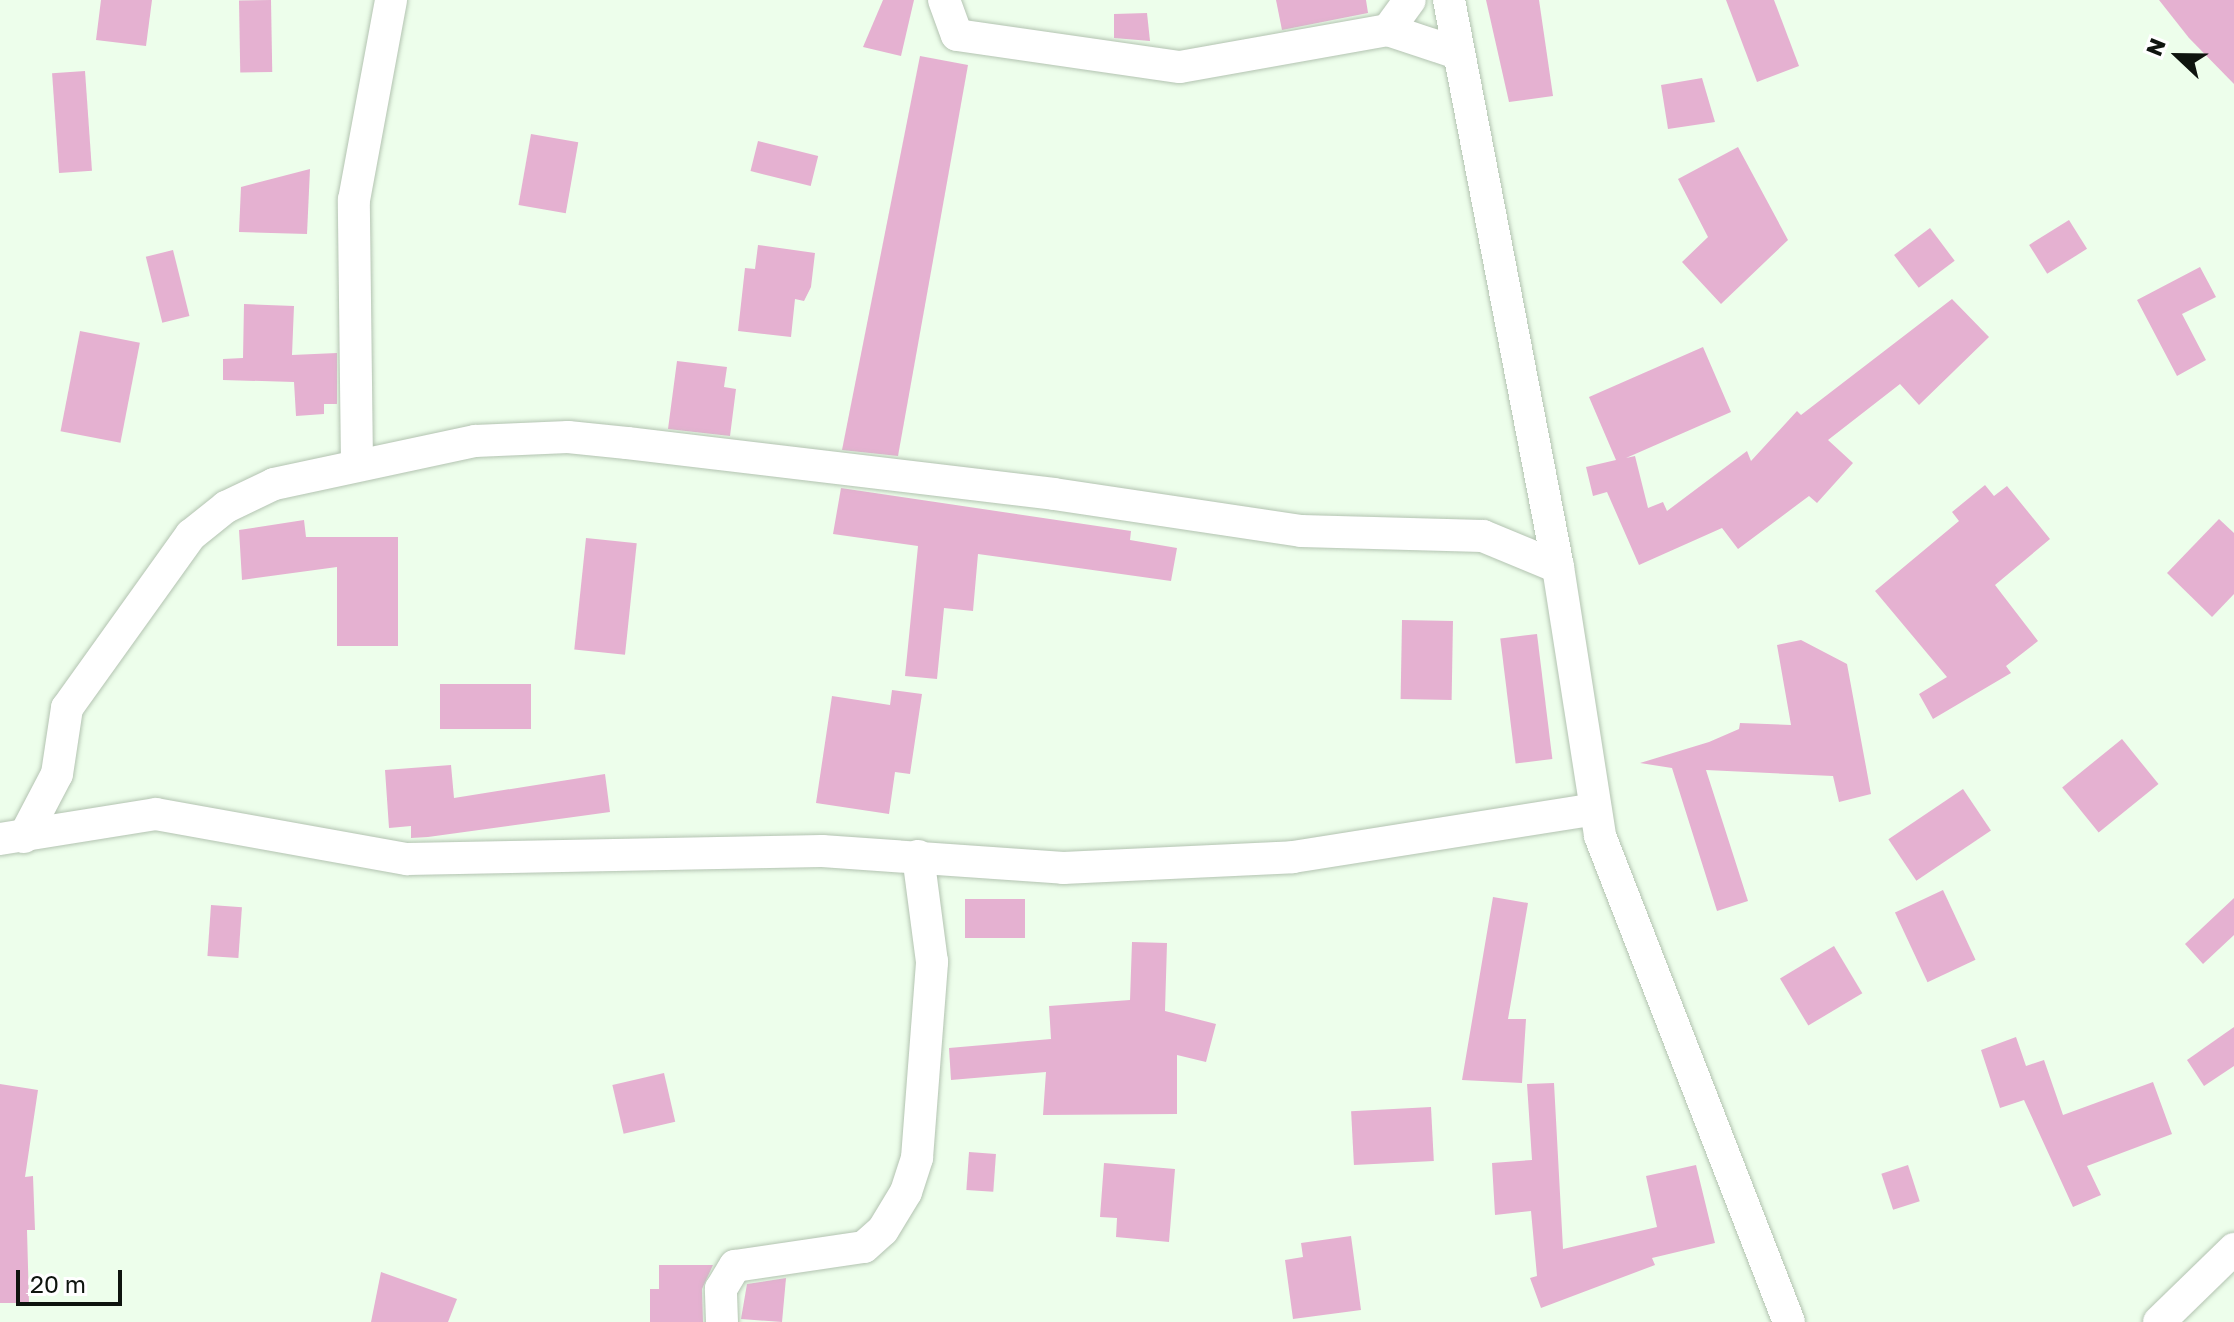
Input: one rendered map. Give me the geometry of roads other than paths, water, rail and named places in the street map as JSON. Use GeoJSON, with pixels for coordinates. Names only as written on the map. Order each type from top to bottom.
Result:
{"type":"FeatureCollection","features":[{"type":"Feature","properties":{"kind":"street"},"geometry":{"type":"LineString","coordinates":[[357,464],[354,200],[391,0]]}},
{"type":"Feature","properties":{"kind":"street"},"geometry":{"type":"LineString","coordinates":[[944,0],[957,35],[1180,67],[1388,30],[1457,53]]}},
{"type":"Feature","properties":{"kind":"street"},"geometry":{"type":"LineString","coordinates":[[1388,30],[1410,0]]}},
{"type":"Feature","properties":{"kind":"street"},"geometry":{"type":"LineString","coordinates":[[1449,0],[1558,567],[1600,836],[1789,1322]]}},
{"type":"Feature","properties":{"kind":"street"},"geometry":{"type":"LineString","coordinates":[[12,838],[57,774],[67,708],[191,535],[226,507],[274,484],[475,441],[568,437],[1054,494],[1301,531],[1483,536],[1558,567]]}},
{"type":"Feature","properties":{"kind":"street"},"geometry":{"type":"LineString","coordinates":[[12,838],[156,814],[407,859],[744,851],[918,856],[995,866],[1203,864],[1293,857],[1595,809]]}},
{"type":"Feature","properties":{"kind":"street"},"geometry":{"type":"LineString","coordinates":[[722,1322],[721,1289],[735,1266],[864,1247],[883,1230],[906,1192],[917,1158],[932,962],[918,856]]}},
{"type":"Feature","properties":{"kind":"street"},"geometry":{"type":"LineString","coordinates":[[2159,1322],[2234,1249]]}}]}
